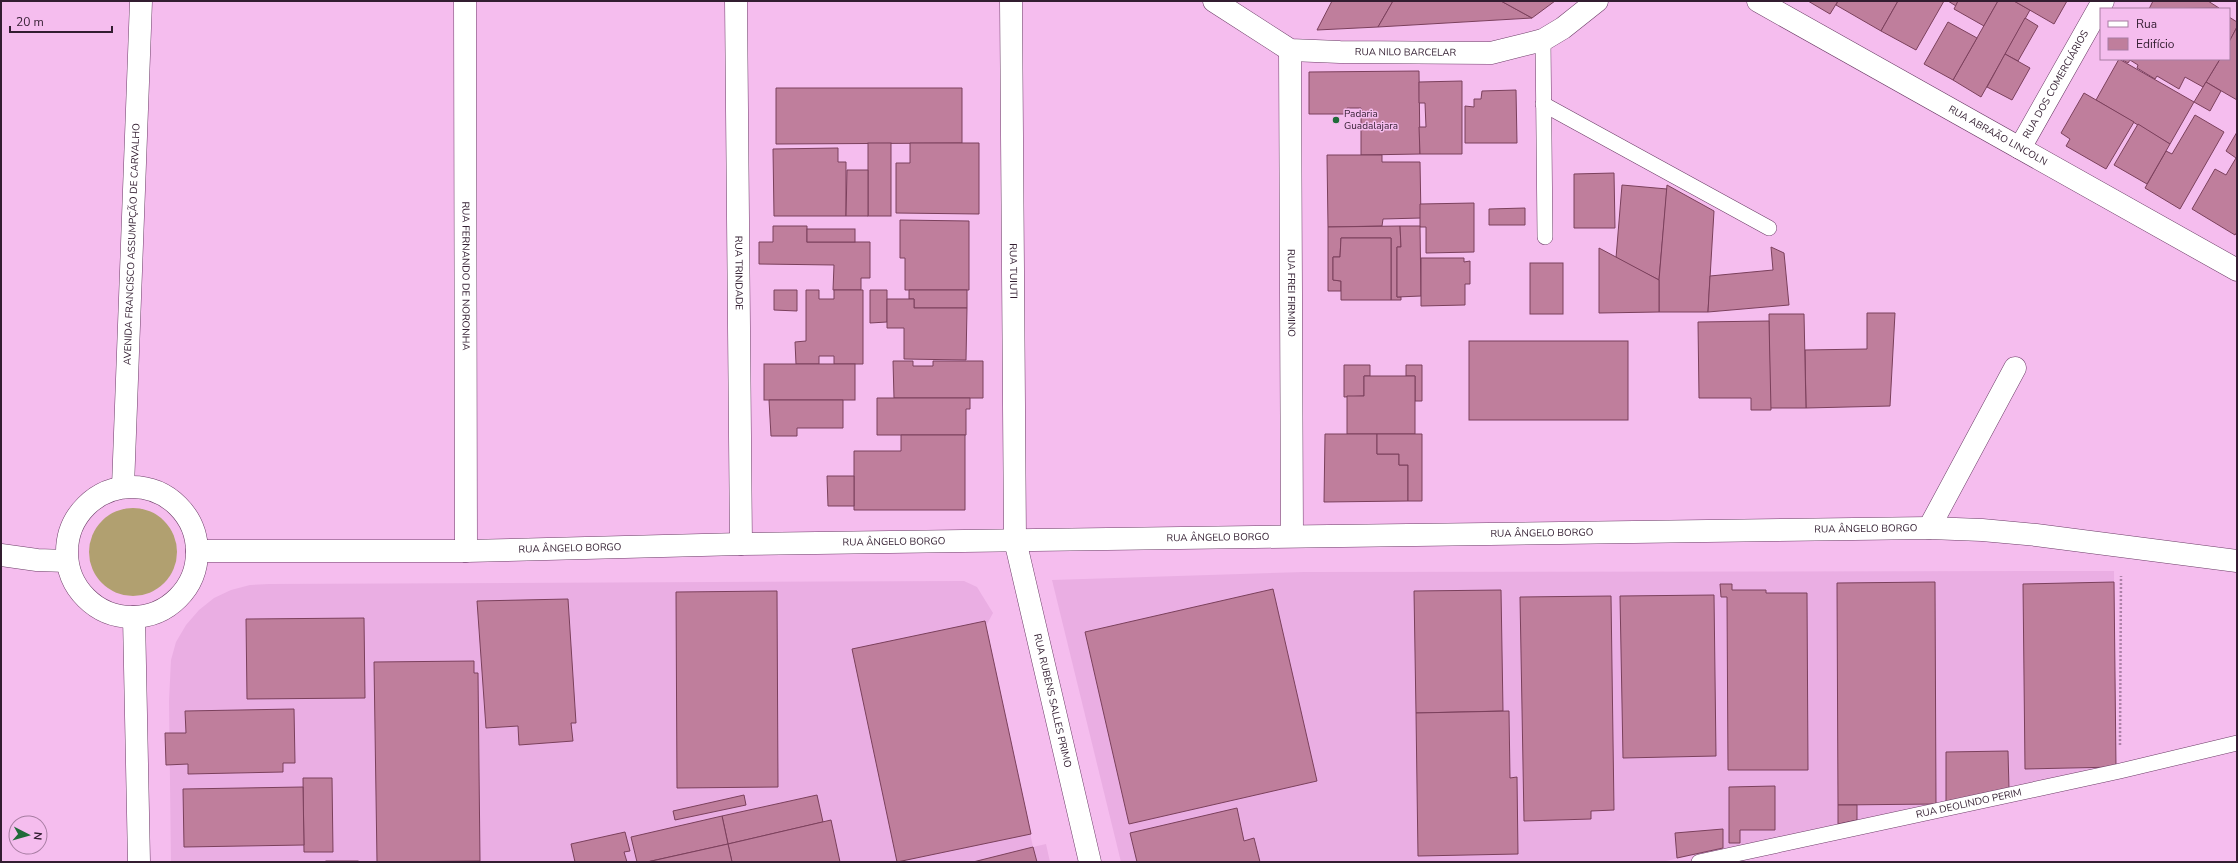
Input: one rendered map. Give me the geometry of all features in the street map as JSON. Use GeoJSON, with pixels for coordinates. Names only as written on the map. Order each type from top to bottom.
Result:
{"type":"FeatureCollection","features":[{"type":"Feature","properties":{"kind":"street","name":"AVENIDA FRANCISCO ASSUMPÇÃO DE CARVALHO"},"geometry":{"type":"LineString","coordinates":[[123,487],[141,1]]}},
{"type":"Feature","properties":{"kind":"street","name":"RUA FERNANDO DE NORONHA"},"geometry":{"type":"LineString","coordinates":[[465,1],[466,551]]}},
{"type":"Feature","properties":{"kind":"street","name":"RUA TRINDADE"},"geometry":{"type":"LineString","coordinates":[[736,1],[741,544]]}},
{"type":"Feature","properties":{"kind":"street","name":"RUA TUIUTI"},"geometry":{"type":"LineString","coordinates":[[1011,1],[1015,540]]}},
{"type":"Feature","properties":{"kind":"street"},"geometry":{"type":"LineString","coordinates":[[1214,1],[1290,50]]}},
{"type":"Feature","properties":{"kind":"street","name":"RUA NILO BARCELAR"},"geometry":{"type":"LineString","coordinates":[[1290,50],[1340,52],[1491,53],[1543,40],[1563,28],[1597,1]]}},
{"type":"Feature","properties":{"kind":"street","name":"RUA ABRAÃO LINCOLN"},"geometry":{"type":"LineString","coordinates":[[1758,1],[2237,270]]}},
{"type":"Feature","properties":{"kind":"street","name":"RUA DOS COMERCIÁRIOS"},"geometry":{"type":"LineString","coordinates":[[2020,148],[2104,1]]}},
{"type":"Feature","properties":{"kind":"street","name":"RUA FREI FIRMINO"},"geometry":{"type":"LineString","coordinates":[[1290,50],[1292,536]]}},
{"type":"Feature","properties":{"kind":"street"},"geometry":{"type":"LineString","coordinates":[[1928,528],[2015,368]]}},
{"type":"Feature","properties":{"kind":"street"},"geometry":{"type":"LineString","coordinates":[[137,486],[150,490],[174,502],[184,512],[190,524],[197,551],[192,576],[179,597],[159,611],[134,617],[108,612],[96,606],[77,587],[71,574],[68,561],[69,535],[80,512],[99,495],[123,487],[137,486]]}},
{"type":"Feature","properties":{"kind":"street","name":"RUA ÂNGELO BORGO"},"geometry":{"type":"LineString","coordinates":[[197,551],[466,551],[741,544],[1928,528],[1982,530],[2237,561]]}},
{"type":"Feature","properties":{"kind":"street","name":"RUA RUBENS SALLES PRIMO"},"geometry":{"type":"LineString","coordinates":[[1015,540],[1090,862]]}},
{"type":"Feature","properties":{"kind":"street"},"geometry":{"type":"LineString","coordinates":[[1,555],[37,560],[68,561]]}},
{"type":"Feature","properties":{"kind":"street"},"geometry":{"type":"LineString","coordinates":[[134,617],[139,862]]}},
{"type":"Feature","properties":{"kind":"lane"},"geometry":{"type":"LineString","coordinates":[[1543,40],[1545,237]]}},
{"type":"Feature","properties":{"kind":"lane"},"geometry":{"type":"LineString","coordinates":[[1543,104],[1769,228]]}},
{"type":"Feature","properties":{"kind":"lane","name":"RUA DEOLINDO PERIM"},"geometry":{"type":"LineString","coordinates":[[1699,862],[2120,771],[2237,743]]}},
{"type":"Feature","properties":{"kind":"path"},"geometry":{"type":"LineString","coordinates":[[2120,771],[2121,546]]}},
{"type":"Feature","properties":{"kind":"shaded area"},"geometry":{"type":"Polygon","coordinates":[[[124,508],[142,508],[158,515],[170,527],[177,543],[177,561],[170,577],[158,589],[142,596],[124,596],[108,589],[96,577],[89,561],[89,543],[96,527],[108,515],[124,508]]]}},
{"type":"Feature","properties":{"kind":"shaded area"},"geometry":{"type":"Polygon","coordinates":[[[2114,571],[2116,767],[1661,862],[1121,862],[1052,580],[1304,572],[2114,571]]]}},
{"type":"Feature","properties":{"kind":"shaded area"},"geometry":{"type":"Polygon","coordinates":[[[964,581],[977,587],[993,613],[986,626],[1033,847],[1046,844],[1050,862],[171,862],[169,701],[171,660],[176,642],[186,625],[199,610],[214,598],[231,590],[250,585],[269,584],[964,581]]]}},
{"type":"Feature","properties":{"kind":"building"},"geometry":{"type":"Polygon","coordinates":[[[1332,1],[1393,1],[1378,27],[1317,30],[1332,1]]]}},
{"type":"Feature","properties":{"kind":"building"},"geometry":{"type":"Polygon","coordinates":[[[1393,1],[1501,1],[1532,18],[1378,27],[1393,1]]]}},
{"type":"Feature","properties":{"kind":"building"},"geometry":{"type":"Polygon","coordinates":[[[1501,1],[1555,1],[1532,18],[1501,1]]]}},
{"type":"Feature","properties":{"kind":"building"},"geometry":{"type":"Polygon","coordinates":[[[1808,1],[1838,1],[1830,14],[1808,1]]]}},
{"type":"Feature","properties":{"kind":"building"},"geometry":{"type":"Polygon","coordinates":[[[1838,1],[1898,1],[1881,31],[1836,5],[1838,1]]]}},
{"type":"Feature","properties":{"kind":"building"},"geometry":{"type":"Polygon","coordinates":[[[1898,1],[1944,1],[1916,50],[1881,31],[1898,1]]]}},
{"type":"Feature","properties":{"kind":"building"},"geometry":{"type":"Polygon","coordinates":[[[1948,1],[1958,1],[1956,6],[1948,1]]]}},
{"type":"Feature","properties":{"kind":"building"},"geometry":{"type":"Polygon","coordinates":[[[1958,1],[1998,1],[1984,26],[1954,9],[1958,1]]]}},
{"type":"Feature","properties":{"kind":"building"},"geometry":{"type":"Polygon","coordinates":[[[1998,1],[2014,1],[2030,10],[1981,97],[1953,80],[1998,1]]]}},
{"type":"Feature","properties":{"kind":"building"},"geometry":{"type":"Polygon","coordinates":[[[2014,1],[2067,1],[2054,24],[2014,1]]]}},
{"type":"Feature","properties":{"kind":"building"},"geometry":{"type":"Polygon","coordinates":[[[2153,1],[2208,1],[2219,8],[2150,8],[2153,1]]]}},
{"type":"Feature","properties":{"kind":"building"},"geometry":{"type":"Polygon","coordinates":[[[2025,18],[2038,26],[2018,61],[2005,54],[2025,18]]]}},
{"type":"Feature","properties":{"kind":"building"},"geometry":{"type":"Polygon","coordinates":[[[2230,18],[2237,22],[2237,27],[2230,40],[2230,18]]]}},
{"type":"Feature","properties":{"kind":"building"},"geometry":{"type":"Polygon","coordinates":[[[1948,22],[1977,38],[1953,80],[1924,64],[1948,22]]]}},
{"type":"Feature","properties":{"kind":"building"},"geometry":{"type":"Polygon","coordinates":[[[2237,27],[2237,100],[2206,82],[2219,60],[2230,60],[2230,40],[2237,27]]]}},
{"type":"Feature","properties":{"kind":"building"},"geometry":{"type":"Polygon","coordinates":[[[2005,54],[2030,68],[2012,100],[1987,87],[2005,54]]]}},
{"type":"Feature","properties":{"kind":"building"},"geometry":{"type":"Polygon","coordinates":[[[2118,60],[2121,60],[2194,102],[2170,144],[2096,100],[2118,60]]]}},
{"type":"Feature","properties":{"kind":"building"},"geometry":{"type":"Polygon","coordinates":[[[2123,60],[2130,60],[2128,63],[2123,60]]]}},
{"type":"Feature","properties":{"kind":"building"},"geometry":{"type":"Polygon","coordinates":[[[2130,60],[2219,60],[2203,87],[2185,77],[2179,89],[2157,76],[2155,79],[2137,68],[2138,65],[2130,60]]]}},
{"type":"Feature","properties":{"kind":"building"},"geometry":{"type":"Polygon","coordinates":[[[1419,71],[1420,154],[1361,155],[1361,108],[1347,108],[1347,114],[1309,114],[1309,72],[1419,71]]]}},
{"type":"Feature","properties":{"kind":"building"},"geometry":{"type":"Polygon","coordinates":[[[1462,81],[1462,154],[1420,154],[1419,127],[1426,127],[1425,103],[1419,103],[1419,82],[1462,81]]]}},
{"type":"Feature","properties":{"kind":"building"},"geometry":{"type":"Polygon","coordinates":[[[2206,82],[2221,91],[2210,111],[2194,102],[2206,82]]]}},
{"type":"Feature","properties":{"kind":"building"},"geometry":{"type":"Polygon","coordinates":[[[776,88],[962,88],[962,143],[776,144],[776,88]]]}},
{"type":"Feature","properties":{"kind":"building"},"geometry":{"type":"Polygon","coordinates":[[[1516,90],[1517,143],[1465,143],[1465,106],[1474,107],[1474,99],[1481,99],[1482,91],[1516,90]]]}},
{"type":"Feature","properties":{"kind":"building"},"geometry":{"type":"Polygon","coordinates":[[[2084,93],[2134,122],[2106,169],[2066,146],[2070,139],[2061,133],[2084,93]]]}},
{"type":"Feature","properties":{"kind":"building"},"geometry":{"type":"Polygon","coordinates":[[[2195,115],[2224,132],[2180,209],[2145,188],[2166,151],[2172,154],[2195,115]]]}},
{"type":"Feature","properties":{"kind":"building"},"geometry":{"type":"Polygon","coordinates":[[[2138,124],[2170,144],[2147,184],[2114,165],[2138,124]]]}},
{"type":"Feature","properties":{"kind":"building"},"geometry":{"type":"Polygon","coordinates":[[[2237,132],[2237,232],[2235,235],[2192,209],[2215,169],[2226,175],[2236,158],[2226,151],[2237,132]]]}},
{"type":"Feature","properties":{"kind":"building"},"geometry":{"type":"Polygon","coordinates":[[[868,143],[891,143],[891,216],[868,216],[868,143]]]}},
{"type":"Feature","properties":{"kind":"building"},"geometry":{"type":"Polygon","coordinates":[[[910,143],[979,143],[979,214],[896,213],[896,163],[910,163],[910,143]]]}},
{"type":"Feature","properties":{"kind":"building"},"geometry":{"type":"Polygon","coordinates":[[[838,148],[838,162],[846,162],[846,216],[774,216],[773,149],[838,148]]]}},
{"type":"Feature","properties":{"kind":"building"},"geometry":{"type":"Polygon","coordinates":[[[1327,155],[1382,155],[1382,162],[1420,162],[1421,218],[1383,219],[1382,226],[1328,227],[1327,155]]]}},
{"type":"Feature","properties":{"kind":"building"},"geometry":{"type":"Polygon","coordinates":[[[847,170],[868,170],[868,216],[846,216],[847,170]]]}},
{"type":"Feature","properties":{"kind":"building"},"geometry":{"type":"Polygon","coordinates":[[[1614,173],[1615,228],[1574,228],[1574,174],[1614,173]]]}},
{"type":"Feature","properties":{"kind":"building"},"geometry":{"type":"Polygon","coordinates":[[[1622,185],[1667,189],[1659,280],[1616,258],[1622,185]]]}},
{"type":"Feature","properties":{"kind":"building"},"geometry":{"type":"Polygon","coordinates":[[[1667,185],[1714,211],[1708,312],[1659,312],[1659,280],[1667,185]]]}},
{"type":"Feature","properties":{"kind":"building"},"geometry":{"type":"Polygon","coordinates":[[[1474,203],[1474,252],[1426,253],[1426,227],[1420,227],[1420,204],[1474,203]]]}},
{"type":"Feature","properties":{"kind":"building"},"geometry":{"type":"Polygon","coordinates":[[[1525,208],[1525,225],[1489,225],[1489,209],[1525,208]]]}},
{"type":"Feature","properties":{"kind":"building"},"geometry":{"type":"Polygon","coordinates":[[[900,220],[969,221],[969,290],[905,290],[905,258],[900,258],[900,220]]]}},
{"type":"Feature","properties":{"kind":"building"},"geometry":{"type":"Polygon","coordinates":[[[773,226],[807,226],[807,242],[870,242],[870,278],[861,278],[861,290],[833,290],[834,265],[759,264],[759,242],[773,242],[773,226]]]}},
{"type":"Feature","properties":{"kind":"building"},"geometry":{"type":"Polygon","coordinates":[[[1400,226],[1401,247],[1397,247],[1397,297],[1401,297],[1401,300],[1391,300],[1391,238],[1341,238],[1340,257],[1333,257],[1333,280],[1341,281],[1341,291],[1328,291],[1328,227],[1400,226]]]}},
{"type":"Feature","properties":{"kind":"building"},"geometry":{"type":"Polygon","coordinates":[[[1400,226],[1420,226],[1421,296],[1397,297],[1397,247],[1401,247],[1400,226]]]}},
{"type":"Feature","properties":{"kind":"building"},"geometry":{"type":"Polygon","coordinates":[[[807,229],[855,229],[855,242],[807,242],[807,229]]]}},
{"type":"Feature","properties":{"kind":"building"},"geometry":{"type":"Polygon","coordinates":[[[1341,238],[1391,238],[1391,300],[1341,300],[1341,281],[1333,280],[1333,257],[1340,257],[1341,238]]]}},
{"type":"Feature","properties":{"kind":"building"},"geometry":{"type":"Polygon","coordinates":[[[1771,247],[1784,253],[1789,305],[1708,312],[1710,276],[1773,270],[1771,247]]]}},
{"type":"Feature","properties":{"kind":"building"},"geometry":{"type":"Polygon","coordinates":[[[1599,248],[1659,280],[1659,312],[1599,313],[1599,248]]]}},
{"type":"Feature","properties":{"kind":"building"},"geometry":{"type":"Polygon","coordinates":[[[1421,258],[1464,258],[1464,262],[1470,261],[1470,284],[1465,284],[1465,305],[1421,306],[1421,258]]]}},
{"type":"Feature","properties":{"kind":"building"},"geometry":{"type":"Polygon","coordinates":[[[1530,263],[1563,263],[1563,314],[1530,314],[1530,263]]]}},
{"type":"Feature","properties":{"kind":"building"},"geometry":{"type":"Polygon","coordinates":[[[774,290],[797,290],[797,311],[774,310],[774,290]]]}},
{"type":"Feature","properties":{"kind":"building"},"geometry":{"type":"Polygon","coordinates":[[[806,290],[819,290],[819,299],[834,299],[834,290],[863,290],[863,364],[834,364],[834,356],[819,356],[819,364],[796,364],[795,342],[806,341],[806,290]]]}},
{"type":"Feature","properties":{"kind":"building"},"geometry":{"type":"Polygon","coordinates":[[[870,290],[887,290],[887,322],[870,323],[870,290]]]}},
{"type":"Feature","properties":{"kind":"building"},"geometry":{"type":"Polygon","coordinates":[[[909,290],[967,290],[967,308],[914,308],[914,299],[909,299],[909,290]]]}},
{"type":"Feature","properties":{"kind":"building"},"geometry":{"type":"Polygon","coordinates":[[[887,299],[914,299],[914,308],[967,308],[966,360],[904,359],[904,328],[887,328],[887,299]]]}},
{"type":"Feature","properties":{"kind":"building"},"geometry":{"type":"Polygon","coordinates":[[[1867,313],[1895,313],[1890,406],[1806,408],[1805,350],[1867,349],[1867,313]]]}},
{"type":"Feature","properties":{"kind":"building"},"geometry":{"type":"Polygon","coordinates":[[[1769,314],[1804,314],[1806,408],[1770,408],[1769,314]]]}},
{"type":"Feature","properties":{"kind":"building"},"geometry":{"type":"Polygon","coordinates":[[[1769,321],[1771,410],[1751,410],[1751,398],[1699,398],[1698,322],[1769,321]]]}},
{"type":"Feature","properties":{"kind":"building"},"geometry":{"type":"Polygon","coordinates":[[[1469,341],[1628,341],[1628,420],[1469,420],[1469,341]]]}},
{"type":"Feature","properties":{"kind":"building"},"geometry":{"type":"Polygon","coordinates":[[[893,361],[913,361],[913,366],[933,366],[933,361],[983,361],[983,398],[894,398],[893,361]]]}},
{"type":"Feature","properties":{"kind":"building"},"geometry":{"type":"Polygon","coordinates":[[[764,364],[855,364],[855,400],[764,400],[764,364]]]}},
{"type":"Feature","properties":{"kind":"building"},"geometry":{"type":"Polygon","coordinates":[[[1344,365],[1370,365],[1370,376],[1364,376],[1364,396],[1344,397],[1344,365]]]}},
{"type":"Feature","properties":{"kind":"building"},"geometry":{"type":"Polygon","coordinates":[[[1406,365],[1422,365],[1422,401],[1415,401],[1415,376],[1406,376],[1406,365]]]}},
{"type":"Feature","properties":{"kind":"building"},"geometry":{"type":"Polygon","coordinates":[[[1364,376],[1415,376],[1415,434],[1347,434],[1347,396],[1364,396],[1364,376]]]}},
{"type":"Feature","properties":{"kind":"building"},"geometry":{"type":"Polygon","coordinates":[[[877,398],[970,398],[970,409],[966,409],[966,435],[877,435],[877,398]]]}},
{"type":"Feature","properties":{"kind":"building"},"geometry":{"type":"Polygon","coordinates":[[[769,400],[843,400],[843,428],[797,428],[797,436],[771,436],[769,400]]]}},
{"type":"Feature","properties":{"kind":"building"},"geometry":{"type":"Polygon","coordinates":[[[1325,434],[1377,434],[1377,454],[1399,454],[1399,465],[1408,465],[1408,501],[1324,502],[1325,434]]]}},
{"type":"Feature","properties":{"kind":"building"},"geometry":{"type":"Polygon","coordinates":[[[1377,434],[1422,434],[1422,501],[1408,501],[1408,465],[1399,465],[1399,454],[1377,454],[1377,434]]]}},
{"type":"Feature","properties":{"kind":"building"},"geometry":{"type":"Polygon","coordinates":[[[901,435],[965,435],[965,510],[854,510],[854,451],[901,451],[901,435]]]}},
{"type":"Feature","properties":{"kind":"building"},"geometry":{"type":"Polygon","coordinates":[[[827,476],[854,476],[854,506],[828,506],[827,476]]]}},
{"type":"Feature","properties":{"kind":"building"},"geometry":{"type":"Polygon","coordinates":[[[1935,582],[1936,804],[1838,805],[1837,583],[1935,582]]]}},
{"type":"Feature","properties":{"kind":"building"},"geometry":{"type":"Polygon","coordinates":[[[2114,582],[2116,767],[2025,769],[2023,584],[2114,582]]]}},
{"type":"Feature","properties":{"kind":"building"},"geometry":{"type":"Polygon","coordinates":[[[1720,584],[1732,584],[1732,590],[1766,590],[1766,593],[1807,593],[1808,770],[1728,770],[1727,597],[1721,597],[1720,584]]]}},
{"type":"Feature","properties":{"kind":"building"},"geometry":{"type":"Polygon","coordinates":[[[1273,589],[1317,781],[1129,824],[1085,632],[1273,589]]]}},
{"type":"Feature","properties":{"kind":"building"},"geometry":{"type":"Polygon","coordinates":[[[1501,590],[1503,711],[1416,713],[1414,591],[1501,590]]]}},
{"type":"Feature","properties":{"kind":"building"},"geometry":{"type":"Polygon","coordinates":[[[777,591],[778,787],[677,788],[676,592],[777,591]]]}},
{"type":"Feature","properties":{"kind":"building"},"geometry":{"type":"Polygon","coordinates":[[[1714,595],[1716,756],[1623,758],[1620,596],[1714,595]]]}},
{"type":"Feature","properties":{"kind":"building"},"geometry":{"type":"Polygon","coordinates":[[[1611,596],[1614,810],[1591,811],[1591,819],[1524,821],[1520,597],[1611,596]]]}},
{"type":"Feature","properties":{"kind":"building"},"geometry":{"type":"Polygon","coordinates":[[[568,599],[576,723],[571,723],[573,741],[519,745],[518,726],[486,728],[477,601],[568,599]]]}},
{"type":"Feature","properties":{"kind":"building"},"geometry":{"type":"Polygon","coordinates":[[[364,618],[365,698],[247,699],[246,619],[364,618]]]}},
{"type":"Feature","properties":{"kind":"building"},"geometry":{"type":"Polygon","coordinates":[[[985,621],[1031,834],[897,862],[852,649],[985,621]]]}},
{"type":"Feature","properties":{"kind":"building"},"geometry":{"type":"Polygon","coordinates":[[[474,661],[474,673],[478,673],[480,861],[377,862],[374,662],[474,661]]]}},
{"type":"Feature","properties":{"kind":"building"},"geometry":{"type":"Polygon","coordinates":[[[294,709],[295,763],[283,763],[283,772],[188,774],[188,764],[166,765],[165,733],[186,733],[185,711],[294,709]]]}},
{"type":"Feature","properties":{"kind":"building"},"geometry":{"type":"Polygon","coordinates":[[[1509,711],[1510,778],[1517,777],[1518,854],[1418,856],[1416,713],[1509,711]]]}},
{"type":"Feature","properties":{"kind":"building"},"geometry":{"type":"Polygon","coordinates":[[[2008,751],[2009,789],[1946,802],[1946,752],[2008,751]]]}},
{"type":"Feature","properties":{"kind":"building"},"geometry":{"type":"Polygon","coordinates":[[[303,778],[332,778],[333,852],[304,852],[303,778]]]}},
{"type":"Feature","properties":{"kind":"building"},"geometry":{"type":"Polygon","coordinates":[[[1775,786],[1775,830],[1740,830],[1740,843],[1729,843],[1729,787],[1775,786]]]}},
{"type":"Feature","properties":{"kind":"building"},"geometry":{"type":"Polygon","coordinates":[[[303,787],[304,845],[184,847],[183,789],[303,787]]]}},
{"type":"Feature","properties":{"kind":"building"},"geometry":{"type":"Polygon","coordinates":[[[744,795],[746,805],[675,820],[673,811],[744,795]]]}},
{"type":"Feature","properties":{"kind":"building"},"geometry":{"type":"Polygon","coordinates":[[[817,795],[823,822],[728,844],[722,816],[817,795]]]}},
{"type":"Feature","properties":{"kind":"building"},"geometry":{"type":"Polygon","coordinates":[[[1838,805],[1857,805],[1857,820],[1838,824],[1838,805]]]}},
{"type":"Feature","properties":{"kind":"building"},"geometry":{"type":"Polygon","coordinates":[[[1237,808],[1244,841],[1254,838],[1260,862],[1137,862],[1130,833],[1237,808]]]}},
{"type":"Feature","properties":{"kind":"building"},"geometry":{"type":"Polygon","coordinates":[[[722,816],[728,844],[647,862],[637,862],[631,837],[722,816]]]}},
{"type":"Feature","properties":{"kind":"building"},"geometry":{"type":"Polygon","coordinates":[[[831,820],[840,862],[732,862],[728,844],[831,820]]]}},
{"type":"Feature","properties":{"kind":"building"},"geometry":{"type":"Polygon","coordinates":[[[1723,829],[1723,848],[1677,858],[1675,833],[1723,829]]]}},
{"type":"Feature","properties":{"kind":"building"},"geometry":{"type":"Polygon","coordinates":[[[625,832],[630,851],[624,852],[627,862],[575,862],[571,844],[625,832]]]}},
{"type":"Feature","properties":{"kind":"building"},"geometry":{"type":"Polygon","coordinates":[[[728,844],[732,862],[647,862],[728,844]]]}},
{"type":"Feature","properties":{"kind":"building"},"geometry":{"type":"Polygon","coordinates":[[[1033,847],[1037,862],[973,862],[1033,847]]]}},
{"type":"Feature","properties":{"kind":"building"},"geometry":{"type":"Polygon","coordinates":[[[358,861],[358,862],[326,862],[358,861]]]}},
{"type":"Feature","properties":{"kind":"place","name":"Padaria Guadalajara"},"geometry":{"type":"Point","coordinates":[1336,120]}}]}
